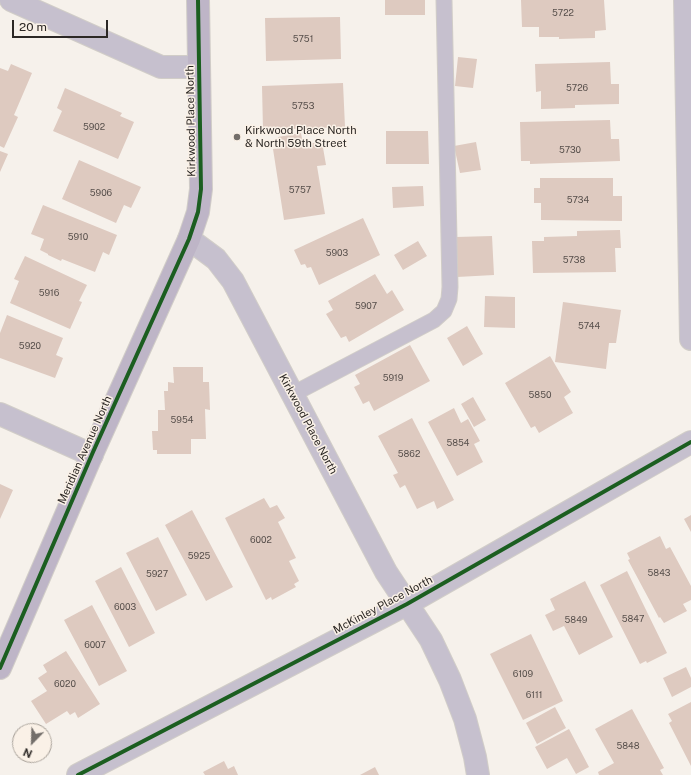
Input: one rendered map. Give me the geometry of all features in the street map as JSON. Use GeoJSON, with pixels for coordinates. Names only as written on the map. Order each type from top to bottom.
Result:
{"type":"FeatureCollection","features":[{"type":"Feature","properties":{"kind":"street"},"geometry":{"type":"LineString","coordinates":[[11,0],[161,67],[199,67]]}},
{"type":"Feature","properties":{"kind":"street","name":"Kirkwood Place North"},"geometry":{"type":"LineString","coordinates":[[198,0],[201,189],[198,212],[189,239],[216,259],[233,281],[386,572],[431,640],[450,680],[465,719],[478,775]]}},
{"type":"Feature","properties":{"kind":"street"},"geometry":{"type":"LineString","coordinates":[[685,0],[691,339]]}},
{"type":"Feature","properties":{"kind":"street","name":"Meridian Avenue North"},"geometry":{"type":"LineString","coordinates":[[0,668],[92,456],[189,239]]}},
{"type":"Feature","properties":{"kind":"street"},"geometry":{"type":"LineString","coordinates":[[0,414],[92,456]]}},
{"type":"Feature","properties":{"kind":"street","name":"McKinley Place North"},"geometry":{"type":"LineString","coordinates":[[78,775],[407,604],[691,442]]}},
{"type":"Feature","properties":{"kind":"lane"},"geometry":{"type":"LineString","coordinates":[[293,394],[434,320],[444,311],[449,299],[450,287],[444,0]]}},
{"type":"Feature","properties":{"kind":"building"},"geometry":{"type":"Polygon","coordinates":[[[385,0],[425,0],[425,15],[385,15],[385,0]]]}},
{"type":"Feature","properties":{"kind":"building"},"geometry":{"type":"Polygon","coordinates":[[[521,0],[604,0],[606,30],[595,31],[595,38],[559,39],[559,37],[539,37],[539,27],[522,27],[521,0]]]}},
{"type":"Feature","properties":{"kind":"building"},"geometry":{"type":"Polygon","coordinates":[[[340,17],[341,59],[266,61],[265,18],[340,17]]]}},
{"type":"Feature","properties":{"kind":"building"},"geometry":{"type":"Polygon","coordinates":[[[458,57],[477,59],[473,88],[455,86],[458,57]]]}},
{"type":"Feature","properties":{"kind":"building"},"geometry":{"type":"Polygon","coordinates":[[[610,62],[611,84],[619,84],[619,104],[575,105],[575,108],[541,109],[541,91],[536,92],[535,64],[610,62]]]}},
{"type":"Feature","properties":{"kind":"building"},"geometry":{"type":"Polygon","coordinates":[[[11,64],[32,73],[14,115],[18,117],[4,148],[0,146],[0,68],[8,71],[11,64]]]}},
{"type":"Feature","properties":{"kind":"building"},"geometry":{"type":"Polygon","coordinates":[[[343,83],[345,127],[263,130],[262,86],[343,83]]]}},
{"type":"Feature","properties":{"kind":"building"},"geometry":{"type":"Polygon","coordinates":[[[65,88],[122,113],[120,116],[134,122],[118,159],[53,131],[62,111],[57,108],[65,88]]]}},
{"type":"Feature","properties":{"kind":"building"},"geometry":{"type":"Polygon","coordinates":[[[610,120],[611,139],[619,139],[620,161],[530,164],[530,161],[521,161],[520,122],[610,120]]]}},
{"type":"Feature","properties":{"kind":"building"},"geometry":{"type":"Polygon","coordinates":[[[386,131],[428,131],[429,164],[386,164],[386,131]]]}},
{"type":"Feature","properties":{"kind":"building"},"geometry":{"type":"Polygon","coordinates":[[[301,133],[303,144],[322,142],[326,165],[317,166],[325,214],[284,220],[273,149],[279,148],[278,137],[301,133]]]}},
{"type":"Feature","properties":{"kind":"building"},"geometry":{"type":"Polygon","coordinates":[[[476,142],[481,170],[460,173],[454,146],[476,142]]]}},
{"type":"Feature","properties":{"kind":"building"},"geometry":{"type":"Polygon","coordinates":[[[0,151],[8,154],[0,172],[0,151]]]}},
{"type":"Feature","properties":{"kind":"building"},"geometry":{"type":"Polygon","coordinates":[[[79,160],[141,187],[131,208],[124,205],[116,223],[62,199],[79,160]]]}},
{"type":"Feature","properties":{"kind":"building"},"geometry":{"type":"Polygon","coordinates":[[[540,178],[613,178],[613,196],[622,196],[622,221],[541,220],[541,203],[534,203],[534,188],[540,188],[540,178]]]}},
{"type":"Feature","properties":{"kind":"building"},"geometry":{"type":"Polygon","coordinates":[[[423,186],[424,206],[393,208],[392,187],[423,186]]]}},
{"type":"Feature","properties":{"kind":"building"},"geometry":{"type":"Polygon","coordinates":[[[43,205],[117,235],[109,255],[103,252],[95,272],[62,259],[61,261],[40,250],[44,239],[31,234],[43,205]]]}},
{"type":"Feature","properties":{"kind":"building"},"geometry":{"type":"Polygon","coordinates":[[[363,218],[380,255],[319,285],[311,267],[307,268],[305,264],[301,265],[294,250],[363,218]]]}},
{"type":"Feature","properties":{"kind":"building"},"geometry":{"type":"Polygon","coordinates":[[[620,230],[621,248],[615,248],[616,272],[533,273],[532,241],[544,241],[544,237],[577,236],[577,231],[620,230]]]}},
{"type":"Feature","properties":{"kind":"building"},"geometry":{"type":"Polygon","coordinates":[[[492,236],[494,275],[457,277],[456,237],[492,236]]]}},
{"type":"Feature","properties":{"kind":"building"},"geometry":{"type":"Polygon","coordinates":[[[418,241],[427,256],[403,270],[394,255],[418,241]]]}},
{"type":"Feature","properties":{"kind":"building"},"geometry":{"type":"Polygon","coordinates":[[[25,256],[87,285],[79,301],[82,302],[70,329],[10,303],[19,281],[14,279],[25,256]]]}},
{"type":"Feature","properties":{"kind":"building"},"geometry":{"type":"Polygon","coordinates":[[[375,274],[387,294],[392,290],[404,310],[349,342],[346,336],[341,338],[326,314],[333,310],[328,301],[375,274]]]}},
{"type":"Feature","properties":{"kind":"building"},"geometry":{"type":"Polygon","coordinates":[[[485,296],[515,297],[515,328],[484,327],[485,296]]]}},
{"type":"Feature","properties":{"kind":"building"},"geometry":{"type":"Polygon","coordinates":[[[563,302],[621,310],[616,343],[609,343],[606,369],[555,362],[563,302]]]}},
{"type":"Feature","properties":{"kind":"building"},"geometry":{"type":"Polygon","coordinates":[[[7,315],[63,338],[56,355],[63,358],[55,378],[0,358],[0,333],[7,315]]]}},
{"type":"Feature","properties":{"kind":"building"},"geometry":{"type":"Polygon","coordinates":[[[467,326],[483,354],[463,366],[447,338],[467,326]]]}},
{"type":"Feature","properties":{"kind":"building"},"geometry":{"type":"Polygon","coordinates":[[[410,345],[430,381],[374,411],[369,401],[363,404],[354,387],[360,384],[355,375],[410,345]]]}},
{"type":"Feature","properties":{"kind":"building"},"geometry":{"type":"Polygon","coordinates":[[[550,356],[571,392],[564,397],[573,413],[539,433],[535,426],[531,428],[505,383],[550,356]]]}},
{"type":"Feature","properties":{"kind":"building"},"geometry":{"type":"Polygon","coordinates":[[[173,367],[203,367],[203,382],[209,382],[210,410],[205,409],[206,439],[191,439],[191,454],[157,454],[157,450],[153,450],[152,431],[158,431],[158,410],[165,410],[164,391],[168,391],[168,382],[174,383],[173,367]]]}},
{"type":"Feature","properties":{"kind":"building"},"geometry":{"type":"Polygon","coordinates":[[[473,397],[486,420],[474,427],[461,404],[473,397]]]}},
{"type":"Feature","properties":{"kind":"building"},"geometry":{"type":"Polygon","coordinates":[[[454,408],[461,423],[468,419],[480,441],[474,444],[483,462],[457,476],[428,422],[454,408]]]}},
{"type":"Feature","properties":{"kind":"building"},"geometry":{"type":"Polygon","coordinates":[[[412,418],[454,500],[437,509],[434,501],[417,509],[405,485],[400,488],[393,475],[398,473],[378,436],[412,418]]]}},
{"type":"Feature","properties":{"kind":"building"},"geometry":{"type":"Polygon","coordinates":[[[0,484],[13,490],[0,519],[0,484]]]}},
{"type":"Feature","properties":{"kind":"building"},"geometry":{"type":"Polygon","coordinates":[[[264,498],[270,508],[277,505],[285,518],[278,522],[296,558],[289,561],[299,581],[294,584],[296,587],[272,600],[271,597],[266,600],[225,518],[264,498]]]}},
{"type":"Feature","properties":{"kind":"building"},"geometry":{"type":"Polygon","coordinates":[[[192,510],[233,587],[206,601],[165,525],[192,510]]]}},
{"type":"Feature","properties":{"kind":"building"},"geometry":{"type":"Polygon","coordinates":[[[691,515],[691,532],[684,519],[691,515]]]}},
{"type":"Feature","properties":{"kind":"building"},"geometry":{"type":"Polygon","coordinates":[[[660,536],[666,549],[670,547],[691,586],[691,600],[683,604],[687,611],[664,623],[660,617],[659,618],[628,560],[630,559],[627,553],[660,536]]]}},
{"type":"Feature","properties":{"kind":"building"},"geometry":{"type":"Polygon","coordinates":[[[158,537],[187,595],[156,611],[126,553],[158,537]]]}},
{"type":"Feature","properties":{"kind":"building"},"geometry":{"type":"Polygon","coordinates":[[[121,567],[155,633],[129,647],[95,581],[121,567]]]}},
{"type":"Feature","properties":{"kind":"building"},"geometry":{"type":"Polygon","coordinates":[[[627,571],[667,653],[647,663],[646,661],[640,664],[600,585],[627,571]]]}},
{"type":"Feature","properties":{"kind":"building"},"geometry":{"type":"Polygon","coordinates":[[[585,581],[613,637],[579,655],[564,626],[553,631],[545,615],[555,610],[550,599],[585,581]]]}},
{"type":"Feature","properties":{"kind":"building"},"geometry":{"type":"Polygon","coordinates":[[[92,605],[127,671],[99,686],[64,620],[92,605]]]}},
{"type":"Feature","properties":{"kind":"building"},"geometry":{"type":"Polygon","coordinates":[[[531,634],[563,701],[523,720],[490,654],[531,634]]]}},
{"type":"Feature","properties":{"kind":"building"},"geometry":{"type":"Polygon","coordinates":[[[66,651],[100,704],[78,718],[75,712],[70,715],[67,711],[45,723],[31,701],[47,691],[38,678],[47,672],[43,665],[66,651]]]}},
{"type":"Feature","properties":{"kind":"building"},"geometry":{"type":"Polygon","coordinates":[[[686,667],[691,678],[691,687],[672,697],[663,678],[686,667]]]}},
{"type":"Feature","properties":{"kind":"building"},"geometry":{"type":"Polygon","coordinates":[[[691,702],[691,766],[669,723],[672,721],[668,714],[691,702]]]}},
{"type":"Feature","properties":{"kind":"building"},"geometry":{"type":"Polygon","coordinates":[[[555,707],[566,728],[537,744],[526,723],[555,707]]]}},
{"type":"Feature","properties":{"kind":"building"},"geometry":{"type":"Polygon","coordinates":[[[632,709],[664,768],[660,770],[663,775],[599,775],[598,772],[614,763],[595,729],[632,709]]]}},
{"type":"Feature","properties":{"kind":"building"},"geometry":{"type":"Polygon","coordinates":[[[569,729],[589,767],[576,774],[567,758],[547,769],[535,747],[569,729]]]}},
{"type":"Feature","properties":{"kind":"building"},"geometry":{"type":"Polygon","coordinates":[[[224,761],[228,769],[234,766],[238,775],[205,775],[203,772],[224,761]]]}},
{"type":"Feature","properties":{"kind":"building"},"geometry":{"type":"Polygon","coordinates":[[[375,767],[379,775],[360,775],[375,767]]]}},
{"type":"Feature","properties":{"kind":"cycle path"},"geometry":{"type":"LineString","coordinates":[[0,668],[93,452],[189,239],[198,212],[201,189],[198,0]]}},
{"type":"Feature","properties":{"kind":"cycle path"},"geometry":{"type":"LineString","coordinates":[[78,775],[407,604],[691,442]]}},
{"type":"Feature","properties":{"kind":"place","name":"Kirkwood Place North & North 59th Street"},"geometry":{"type":"Point","coordinates":[237,137]}}]}
